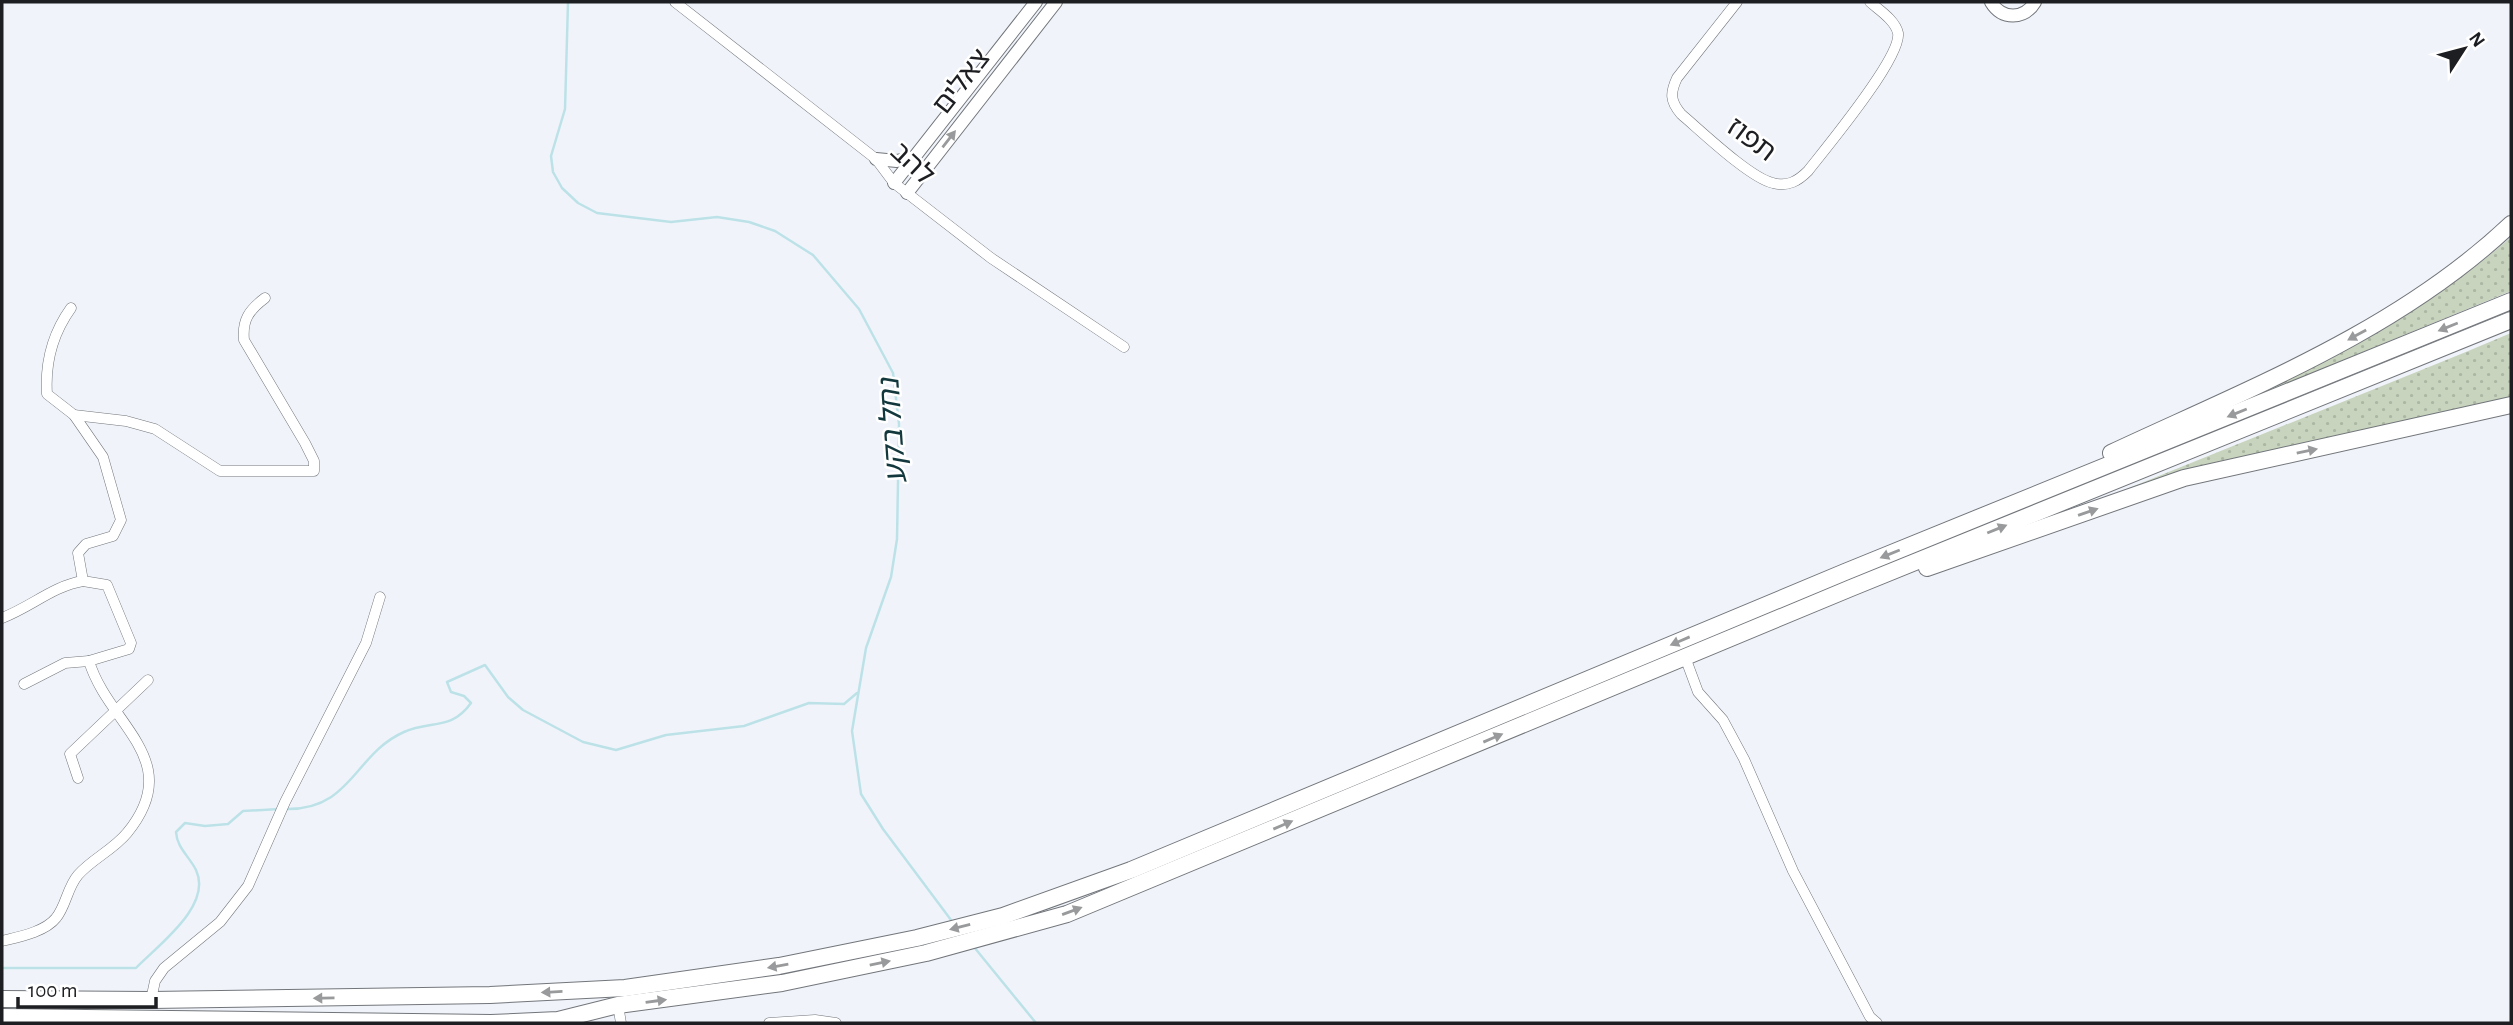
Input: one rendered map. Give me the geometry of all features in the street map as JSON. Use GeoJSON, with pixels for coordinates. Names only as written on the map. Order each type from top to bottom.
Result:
{"type":"FeatureCollection","features":[{"type":"Feature","properties":{"kind":"highway"},"geometry":{"type":"LineString","coordinates":[[1935,536],[2322,354],[2386,319],[2466,264],[2511,224]]}},
{"type":"Feature","properties":{"kind":"highway"},"geometry":{"type":"LineString","coordinates":[[2,999],[151,1000],[490,995],[625,988],[779,966],[917,938],[1003,916],[1131,870],[1935,536],[2511,301]]}},
{"type":"Feature","properties":{"kind":"highway"},"geometry":{"type":"LineString","coordinates":[[2,1017],[558,1022],[618,1005],[782,983],[926,953],[1007,932],[1138,886],[1685,657],[2511,320]]}},
{"type":"Feature","properties":{"kind":"highway"},"geometry":{"type":"LineString","coordinates":[[1746,632],[2185,478],[2511,405]]}},
{"type":"Feature","properties":{"kind":"street","name":"צאלים"},"geometry":{"type":"LineString","coordinates":[[894,183],[1036,2]]}},
{"type":"Feature","properties":{"kind":"street","name":"צאלים"},"geometry":{"type":"LineString","coordinates":[[907,192],[1056,2]]}},
{"type":"Feature","properties":{"kind":"street","name":"תפוז"},"geometry":{"type":"LineString","coordinates":[[1737,2],[1677,78],[1671,91],[1672,103],[1681,114],[1762,178],[1784,184],[1792,183],[1808,171],[1894,57],[1898,32],[1891,21],[1870,2]]}},
{"type":"Feature","properties":{"kind":"street"},"geometry":{"type":"LineString","coordinates":[[1992,2],[1999,11],[2011,16],[2024,13],[2035,2]]}},
{"type":"Feature","properties":{"kind":"street","name":"להב"},"geometry":{"type":"LineString","coordinates":[[676,3],[876,159],[894,183],[991,258],[1124,347]]}},
{"type":"Feature","properties":{"kind":"street"},"geometry":{"type":"LineString","coordinates":[[876,159],[897,161],[914,157]]}},
{"type":"Feature","properties":{"kind":"street"},"geometry":{"type":"LineString","coordinates":[[71,308],[56,328],[46,373],[47,394],[74,415],[126,421],[155,429],[220,471],[314,471],[314,461],[305,443],[244,340],[242,324],[250,311],[265,299]]}},
{"type":"Feature","properties":{"kind":"street"},"geometry":{"type":"LineString","coordinates":[[74,415],[78,426],[103,457],[121,520],[113,536],[86,544],[78,553],[83,581]]}},
{"type":"Feature","properties":{"kind":"street"},"geometry":{"type":"LineString","coordinates":[[2,618],[29,607],[64,584],[83,581],[107,585],[131,643],[129,649],[119,654],[89,662],[65,663],[24,684]]}},
{"type":"Feature","properties":{"kind":"street"},"geometry":{"type":"LineString","coordinates":[[151,1000],[155,981],[164,968],[220,922],[248,886],[285,802],[366,643],[380,597]]}},
{"type":"Feature","properties":{"kind":"street"},"geometry":{"type":"LineString","coordinates":[[1685,657],[1698,692],[1723,720],[1744,759],[1793,871],[1871,1021]]}},
{"type":"Feature","properties":{"kind":"street"},"geometry":{"type":"LineString","coordinates":[[2,941],[45,927],[57,918],[79,874],[125,835],[140,816],[148,788],[146,757],[132,730],[96,685],[89,662]]}},
{"type":"Feature","properties":{"kind":"street"},"geometry":{"type":"LineString","coordinates":[[78,778],[70,754],[148,680]]}},
{"type":"Feature","properties":{"kind":"street"},"geometry":{"type":"LineString","coordinates":[[618,1005],[621,1023]]}},
{"type":"Feature","properties":{"kind":"street"},"geometry":{"type":"LineString","coordinates":[[769,1023],[814,1020],[836,1023]]}},
{"type":"Feature","properties":{"kind":"green space"},"geometry":{"type":"Polygon","coordinates":[[[2511,237],[2511,291],[2217,412],[2333,355],[2407,313],[2478,265],[2511,237]]]}},
{"type":"Feature","properties":{"kind":"green space"},"geometry":{"type":"Polygon","coordinates":[[[2511,333],[2511,398],[2082,507],[2461,354],[2511,333]]]}},
{"type":"Feature","properties":{"kind":"waterway","name":"נחל בקע"},"geometry":{"type":"LineString","coordinates":[[568,2],[565,109],[551,156],[553,172],[562,188],[578,203],[597,213],[671,222],[717,217],[749,222],[775,231],[813,255],[859,309],[893,373],[899,424],[897,539],[891,577],[866,648],[852,731],[861,794],[883,829],[954,924]]}},
{"type":"Feature","properties":{"kind":"waterway"},"geometry":{"type":"LineString","coordinates":[[286,809],[308,807],[339,791],[374,753],[404,732],[456,718],[471,703],[464,696],[451,692],[447,682],[485,665],[508,697],[523,710],[583,742],[616,750],[666,735],[744,726],[809,703],[844,704],[857,693]]}},
{"type":"Feature","properties":{"kind":"waterway"},"geometry":{"type":"LineString","coordinates":[[2,968],[136,968],[169,937],[190,911],[197,897],[199,884],[196,870],[181,847],[176,832],[185,823],[205,826],[228,824],[243,811],[279,809]]}},
{"type":"Feature","properties":{"kind":"waterway","name":"נחל בקע"},"geometry":{"type":"LineString","coordinates":[[974,947],[1036,1023]]}}]}
